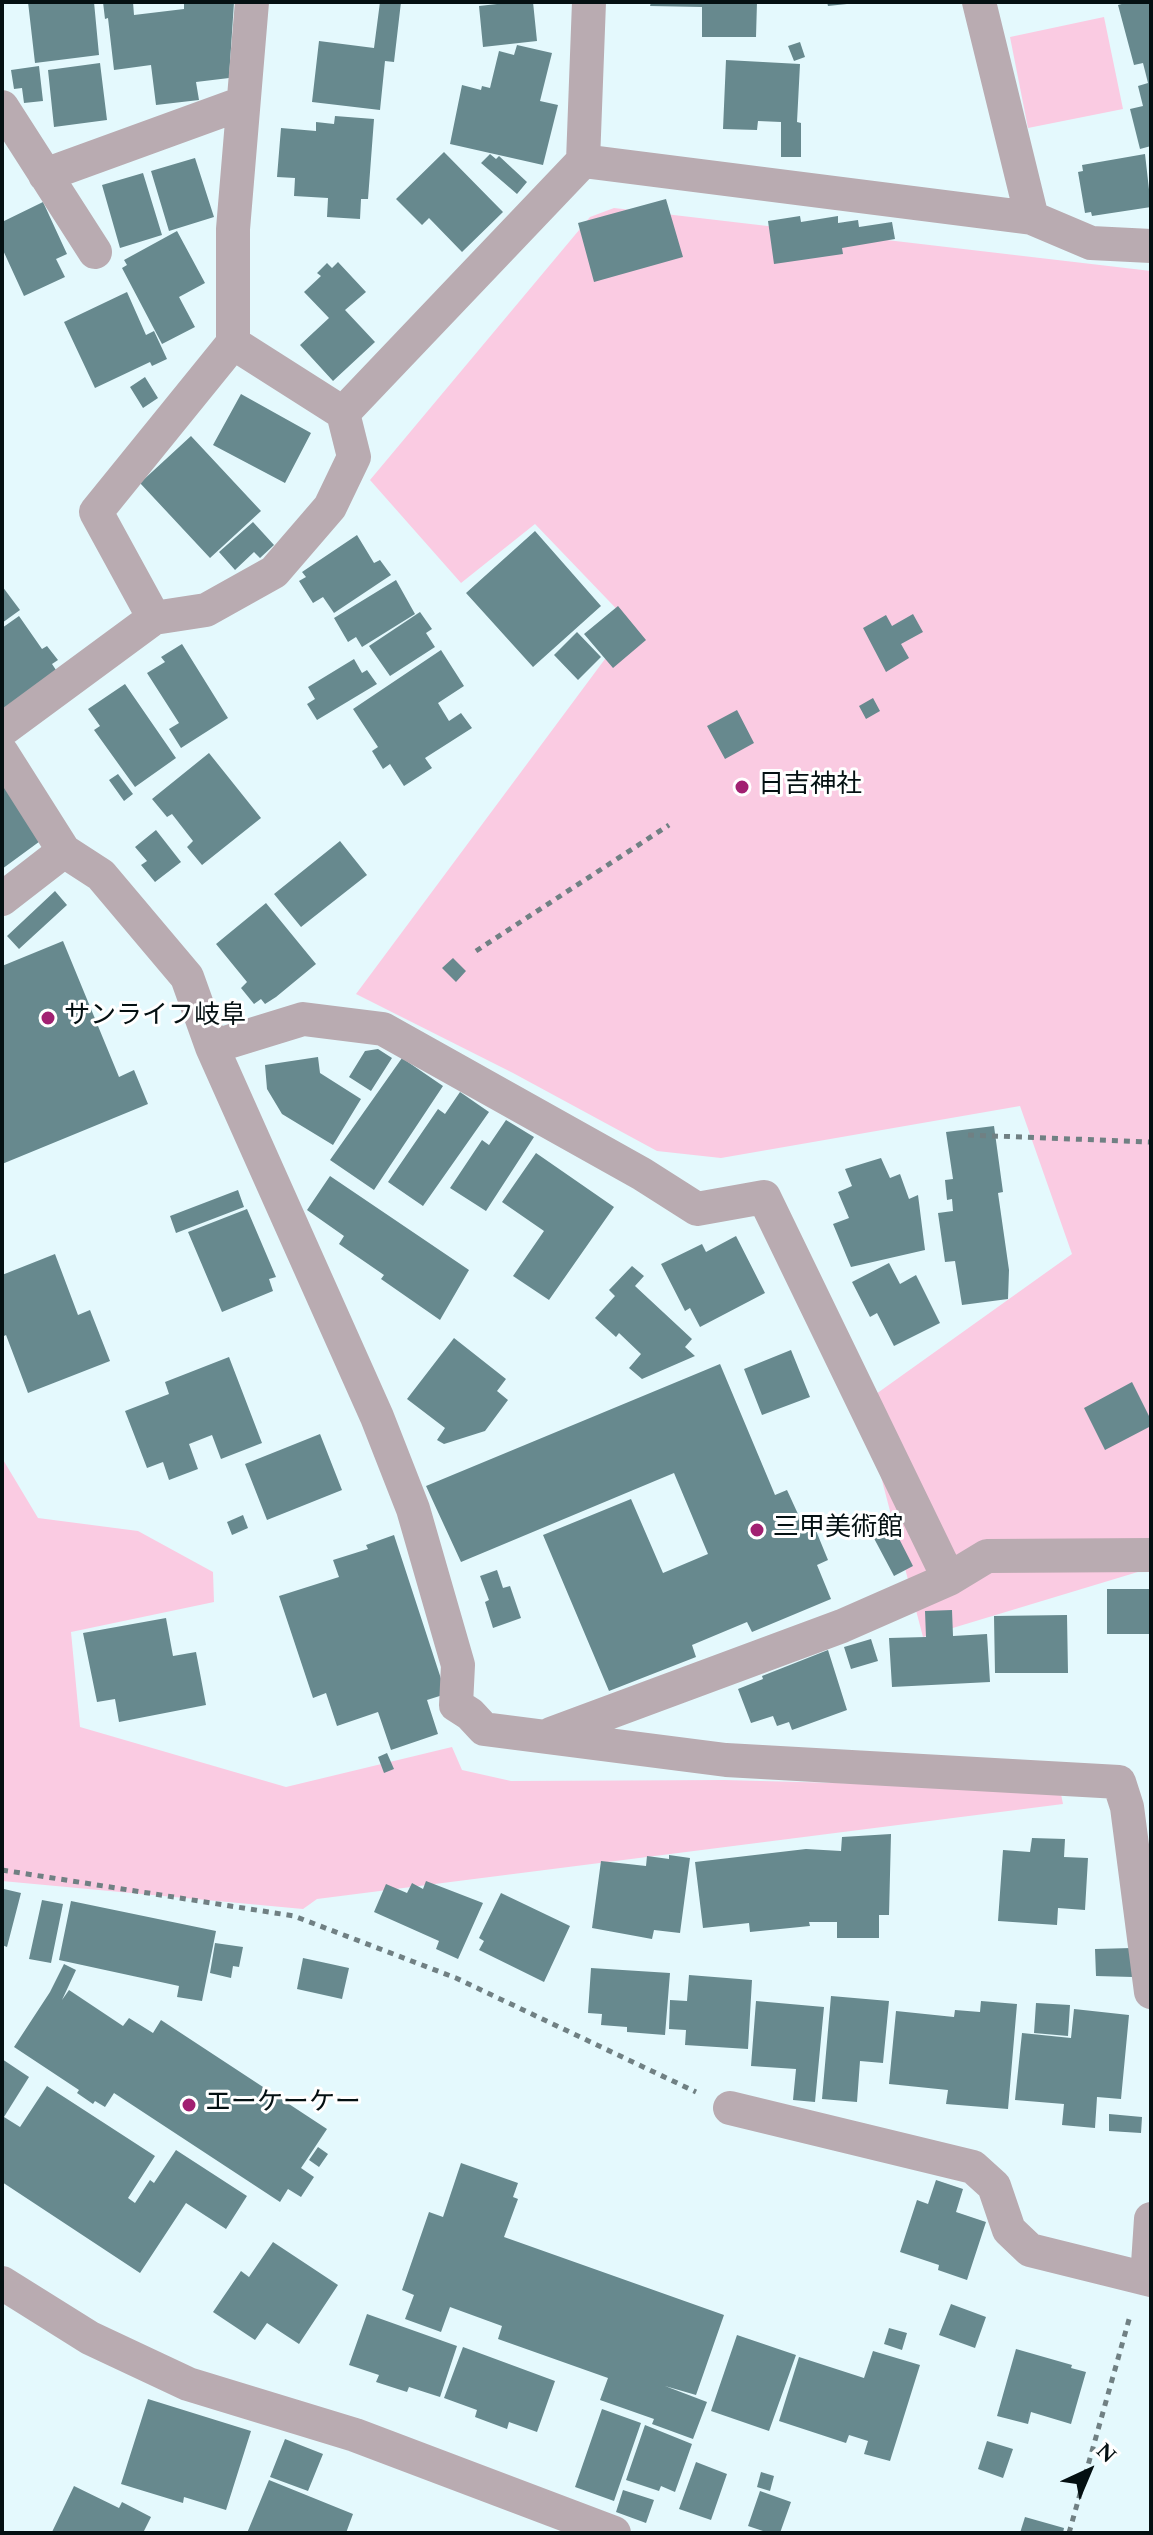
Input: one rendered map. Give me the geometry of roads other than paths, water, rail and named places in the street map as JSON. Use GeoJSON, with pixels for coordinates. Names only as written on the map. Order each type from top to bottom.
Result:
{"type":"FeatureCollection","features":[{"type":"Feature","properties":{"kind":"street"},"geometry":{"type":"LineString","coordinates":[[154,618],[96,512],[233,343],[233,229],[252,2]]}},
{"type":"Feature","properties":{"kind":"street"},"geometry":{"type":"LineString","coordinates":[[343,413],[583,161],[589,2]]}},
{"type":"Feature","properties":{"kind":"street"},"geometry":{"type":"LineString","coordinates":[[979,2],[1032,218]]}},
{"type":"Feature","properties":{"kind":"street"},"geometry":{"type":"LineString","coordinates":[[45,175],[243,103]]}},
{"type":"Feature","properties":{"kind":"street"},"geometry":{"type":"LineString","coordinates":[[2,107],[95,252]]}},
{"type":"Feature","properties":{"kind":"street"},"geometry":{"type":"LineString","coordinates":[[583,161],[1032,218],[1091,243],[1151,246]]}},
{"type":"Feature","properties":{"kind":"street"},"geometry":{"type":"LineString","coordinates":[[2,730],[154,618],[206,610],[274,572],[330,507],[354,457],[343,413],[233,343]]}},
{"type":"Feature","properties":{"kind":"street"},"geometry":{"type":"LineString","coordinates":[[2,753],[64,851],[101,875],[187,977],[212,1047],[377,1417],[413,1509],[458,1665],[456,1705],[484,1729],[726,1760],[1119,1782],[1127,1807],[1151,1992]]}},
{"type":"Feature","properties":{"kind":"street"},"geometry":{"type":"LineString","coordinates":[[2,899],[64,851]]}},
{"type":"Feature","properties":{"kind":"street"},"geometry":{"type":"LineString","coordinates":[[212,1047],[303,1019],[383,1029],[628,1166],[697,1209],[764,1197],[949,1579]]}},
{"type":"Feature","properties":{"kind":"street"},"geometry":{"type":"LineString","coordinates":[[547,1735],[842,1626],[949,1579],[987,1556],[1151,1555]]}},
{"type":"Feature","properties":{"kind":"street"},"geometry":{"type":"LineString","coordinates":[[730,2108],[973,2167],[994,2186],[1009,2230],[1030,2250],[1149,2280],[1151,2219]]}},
{"type":"Feature","properties":{"kind":"street"},"geometry":{"type":"LineString","coordinates":[[2,2283],[90,2338],[188,2384],[355,2435],[614,2533]]}},
{"type":"Feature","properties":{"kind":"place","name":"日吉神社"},"geometry":{"type":"Point","coordinates":[742,787]}},
{"type":"Feature","properties":{"kind":"place","name":"サンライフ岐阜"},"geometry":{"type":"Point","coordinates":[48,1018]}},
{"type":"Feature","properties":{"kind":"place","name":"三甲美術館"},"geometry":{"type":"Point","coordinates":[757,1530]}},
{"type":"Feature","properties":{"kind":"place","name":"エーケーケー"},"geometry":{"type":"Point","coordinates":[189,2105]}}]}
